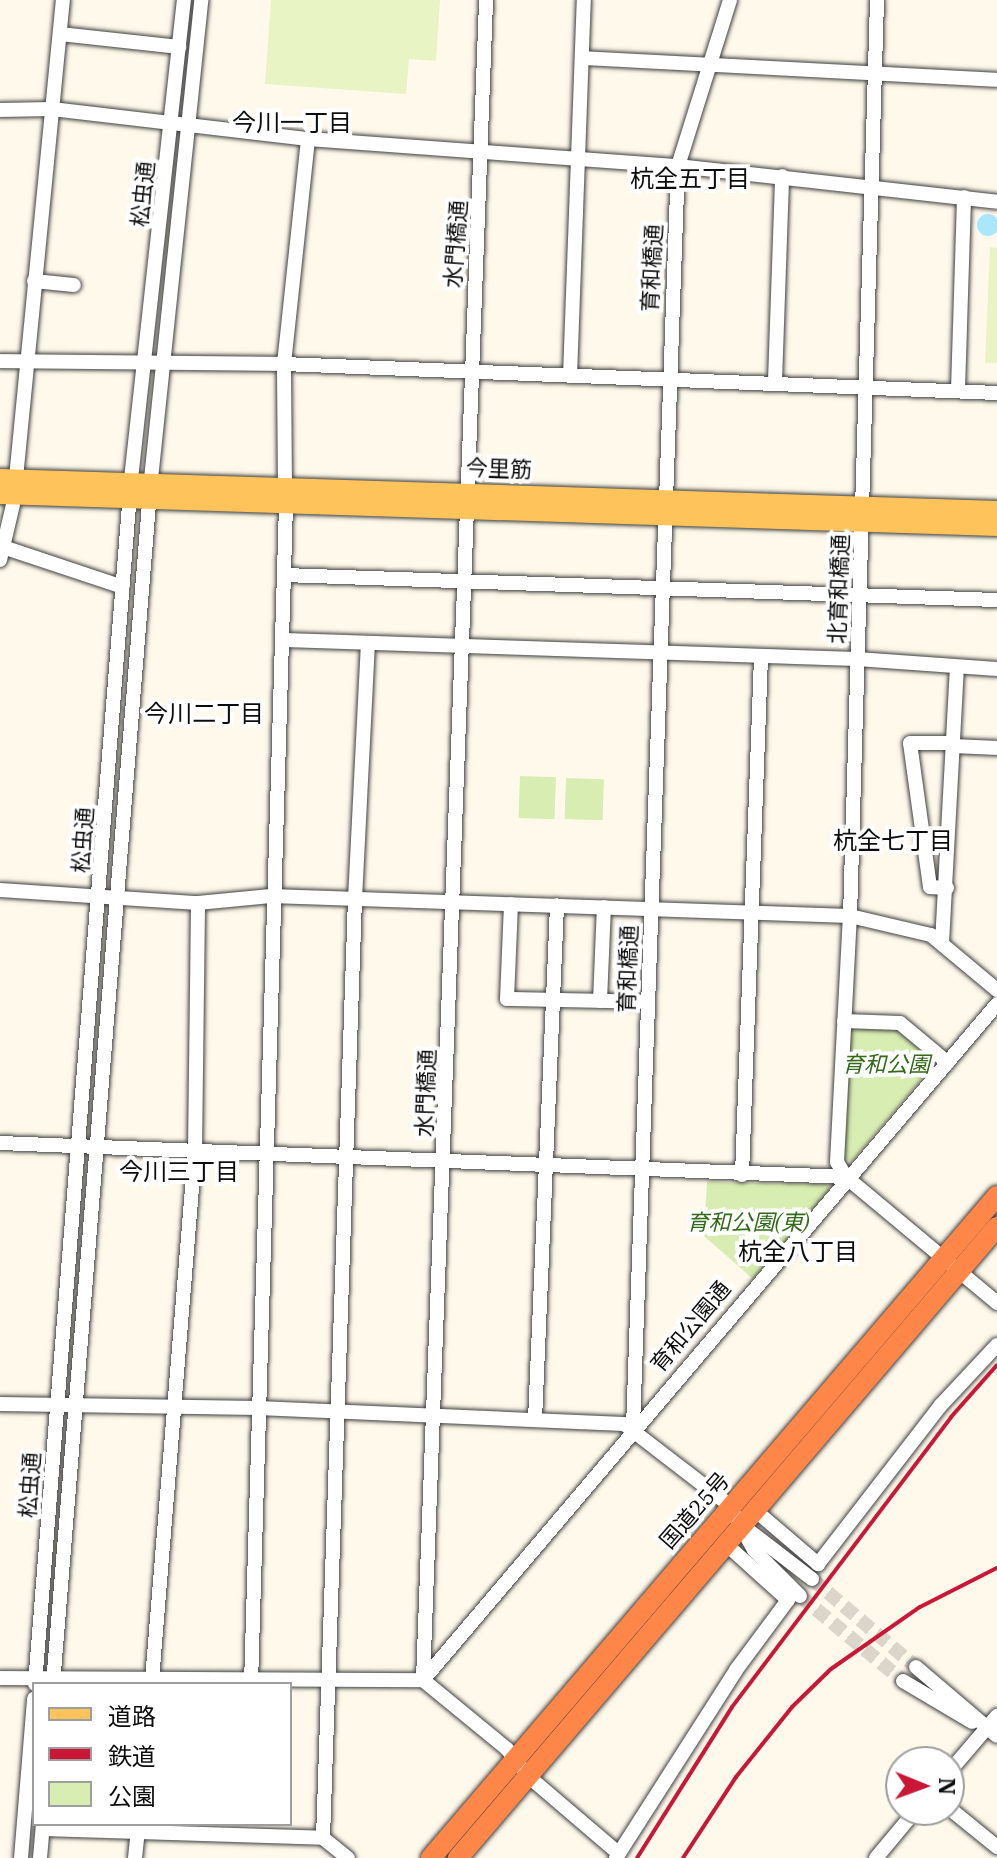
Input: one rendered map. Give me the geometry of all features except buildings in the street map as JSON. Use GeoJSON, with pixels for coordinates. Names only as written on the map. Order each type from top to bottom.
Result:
{"type":"FeatureCollection","features":[{"type":"Feature","properties":{"kind":"highway","name":"国道25号"},"geometry":{"type":"LineString","coordinates":[[458,1858],[749,1519],[952,1264],[997,1196]]}},
{"type":"Feature","properties":{"kind":"highway","name":"国道25号"},"geometry":{"type":"LineString","coordinates":[[431,1858],[729,1505],[952,1264],[997,1227]]}},
{"type":"Feature","properties":{"kind":"main road","name":"今里筋"},"geometry":{"type":"LineString","coordinates":[[8,487],[665,505],[862,514],[997,527]]}},
{"type":"Feature","properties":{"kind":"main road","name":"今里筋"},"geometry":{"type":"LineString","coordinates":[[862,514],[997,510]]}},
{"type":"Feature","properties":{"kind":"street"},"geometry":{"type":"LineString","coordinates":[[63,0],[26,362],[2,554],[123,587]]}},
{"type":"Feature","properties":{"kind":"street"},"geometry":{"type":"LineString","coordinates":[[178,0],[184,0]]}},
{"type":"Feature","properties":{"kind":"street","name":"松虫通"},"geometry":{"type":"LineString","coordinates":[[53,1681],[96,1147],[123,587],[184,0]]}},
{"type":"Feature","properties":{"kind":"street","name":"松虫通"},"geometry":{"type":"LineString","coordinates":[[36,1681],[76,1146],[107,899],[201,0]]}},
{"type":"Feature","properties":{"kind":"street","name":"水門橋通"},"geometry":{"type":"LineString","coordinates":[[423,1680],[437,1417],[486,0]]}},
{"type":"Feature","properties":{"kind":"street"},"geometry":{"type":"LineString","coordinates":[[570,376],[584,0]]}},
{"type":"Feature","properties":{"kind":"street","name":"育和橋通"},"geometry":{"type":"LineString","coordinates":[[633,1427],[678,166],[730,0]]}},
{"type":"Feature","properties":{"kind":"street","name":"北育和橋通"},"geometry":{"type":"LineString","coordinates":[[846,1177],[837,1162],[850,916],[877,0]]}},
{"type":"Feature","properties":{"kind":"street"},"geometry":{"type":"LineString","coordinates":[[60,34],[179,47]]}},
{"type":"Feature","properties":{"kind":"street"},"geometry":{"type":"LineString","coordinates":[[582,58],[997,80]]}},
{"type":"Feature","properties":{"kind":"street"},"geometry":{"type":"LineString","coordinates":[[0,110],[52,109],[171,126],[308,139],[578,162],[678,166],[872,185],[997,202]]}},
{"type":"Feature","properties":{"kind":"street"},"geometry":{"type":"LineString","coordinates":[[251,1682],[269,1154],[271,896],[285,640],[284,364],[308,139]]}},
{"type":"Feature","properties":{"kind":"street"},"geometry":{"type":"LineString","coordinates":[[775,381],[782,176]]}},
{"type":"Feature","properties":{"kind":"street"},"geometry":{"type":"LineString","coordinates":[[958,390],[964,197]]}},
{"type":"Feature","properties":{"kind":"street"},"geometry":{"type":"LineString","coordinates":[[34,281],[74,285]]}},
{"type":"Feature","properties":{"kind":"street"},"geometry":{"type":"LineString","coordinates":[[0,361],[284,364],[472,373],[775,381],[997,393]]}},
{"type":"Feature","properties":{"kind":"street"},"geometry":{"type":"LineString","coordinates":[[284,575],[997,600]]}},
{"type":"Feature","properties":{"kind":"street"},"geometry":{"type":"LineString","coordinates":[[285,640],[857,659],[997,669]]}},
{"type":"Feature","properties":{"kind":"street"},"geometry":{"type":"LineString","coordinates":[[323,1838],[341,1428],[355,899],[368,643]]}},
{"type":"Feature","properties":{"kind":"street"},"geometry":{"type":"LineString","coordinates":[[742,1175],[761,656]]}},
{"type":"Feature","properties":{"kind":"street"},"geometry":{"type":"LineString","coordinates":[[942,943],[957,667]]}},
{"type":"Feature","properties":{"kind":"street"},"geometry":{"type":"LineString","coordinates":[[947,888],[930,887],[910,743],[997,748]]}},
{"type":"Feature","properties":{"kind":"street"},"geometry":{"type":"LineString","coordinates":[[0,890],[198,903],[271,896],[850,916],[931,935],[997,990]]}},
{"type":"Feature","properties":{"kind":"street"},"geometry":{"type":"LineString","coordinates":[[152,1680],[171,1406],[195,1151],[198,903]]}},
{"type":"Feature","properties":{"kind":"street"},"geometry":{"type":"LineString","coordinates":[[511,904],[507,999],[648,1002]]}},
{"type":"Feature","properties":{"kind":"street"},"geometry":{"type":"LineString","coordinates":[[535,1420],[557,905]]}},
{"type":"Feature","properties":{"kind":"street"},"geometry":{"type":"LineString","coordinates":[[600,1001],[604,907]]}},
{"type":"Feature","properties":{"kind":"street","name":"育和公園通"},"geometry":{"type":"LineString","coordinates":[[423,1680],[633,1427],[997,1004]]}},
{"type":"Feature","properties":{"kind":"street"},"geometry":{"type":"LineString","coordinates":[[844,1021],[900,1023],[948,1063]]}},
{"type":"Feature","properties":{"kind":"street"},"geometry":{"type":"LineString","coordinates":[[0,1143],[846,1177],[997,1303]]}},
{"type":"Feature","properties":{"kind":"street"},"geometry":{"type":"LineString","coordinates":[[0,1404],[258,1408],[633,1427],[729,1505],[818,1564],[941,1405],[997,1345]]}},
{"type":"Feature","properties":{"kind":"street"},"geometry":{"type":"LineString","coordinates":[[749,1519],[812,1579]]}},
{"type":"Feature","properties":{"kind":"street"},"geometry":{"type":"LineString","coordinates":[[749,1519],[754,1550],[800,1596]]}},
{"type":"Feature","properties":{"kind":"street"},"geometry":{"type":"LineString","coordinates":[[0,1678],[36,1681],[423,1680],[507,1749],[512,1761],[617,1856],[788,1600],[727,1545]]}},
{"type":"Feature","properties":{"kind":"street"},"geometry":{"type":"LineString","coordinates":[[916,1667],[992,1732]]}},
{"type":"Feature","properties":{"kind":"street"},"geometry":{"type":"LineString","coordinates":[[903,1681],[992,1732]]}},
{"type":"Feature","properties":{"kind":"street"},"geometry":{"type":"LineString","coordinates":[[965,1757],[992,1732],[997,1716]]}},
{"type":"Feature","properties":{"kind":"street"},"geometry":{"type":"LineString","coordinates":[[21,1858],[32,1723]]}},
{"type":"Feature","properties":{"kind":"street"},"geometry":{"type":"LineString","coordinates":[[965,1821],[997,1847]]}},
{"type":"Feature","properties":{"kind":"street"},"geometry":{"type":"LineString","coordinates":[[878,1857],[903,1826]]}},
{"type":"Feature","properties":{"kind":"street"},"geometry":{"type":"LineString","coordinates":[[40,1858],[43,1827],[138,1831],[245,1830],[323,1838],[348,1858]]}},
{"type":"Feature","properties":{"kind":"street"},"geometry":{"type":"LineString","coordinates":[[135,1858],[138,1831]]}},
{"type":"Feature","properties":{"kind":"green space"},"geometry":{"type":"Polygon","coordinates":[[[271,0],[440,0],[436,61],[409,59],[406,94],[265,84],[271,0]]]}},
{"type":"Feature","properties":{"kind":"green space"},"geometry":{"type":"Polygon","coordinates":[[[990,247],[997,248],[997,363],[985,363],[990,247]]]}},
{"type":"Feature","properties":{"kind":"green space"},"geometry":{"type":"Polygon","coordinates":[[[520,776],[556,777],[555,819],[519,818],[520,776]]]}},
{"type":"Feature","properties":{"kind":"green space"},"geometry":{"type":"Polygon","coordinates":[[[566,778],[604,779],[603,820],[565,819],[566,778]]]}},
{"type":"Feature","properties":{"kind":"green space","name":"育和公園"},"geometry":{"type":"Polygon","coordinates":[[[852,1024],[899,1027],[938,1060],[852,1161],[844,1158],[852,1024]]]}},
{"type":"Feature","properties":{"kind":"green space","name":"育和公園(東)"},"geometry":{"type":"Polygon","coordinates":[[[707,1182],[827,1184],[830,1190],[753,1279],[704,1236],[707,1182]]]}},
{"type":"Feature","properties":{"kind":"water"},"geometry":{"type":"Polygon","coordinates":[[[992,214],[996,217],[996,233],[984,236],[980,233],[977,221],[980,217],[992,214]]]}},
{"type":"Feature","properties":{"kind":"tunnel"},"geometry":{"type":"LineString","coordinates":[[812,1579],[916,1667]]}},
{"type":"Feature","properties":{"kind":"tunnel"},"geometry":{"type":"LineString","coordinates":[[800,1596],[903,1681]]}},
{"type":"Feature","properties":{"kind":"railway"},"geometry":{"type":"LineString","coordinates":[[637,1858],[732,1707],[951,1417],[997,1365]]}},
{"type":"Feature","properties":{"kind":"railway"},"geometry":{"type":"LineString","coordinates":[[683,1858],[736,1777],[792,1707],[831,1669],[920,1607],[997,1568]]}},
{"type":"Feature","properties":{"kind":"district","name":"今川一丁目"},"geometry":{"type":"Point","coordinates":[292,123]}},
{"type":"Feature","properties":{"kind":"district","name":"杭全五丁目"},"geometry":{"type":"Point","coordinates":[690,179]}},
{"type":"Feature","properties":{"kind":"district","name":"今川二丁目"},"geometry":{"type":"Point","coordinates":[204,714]}},
{"type":"Feature","properties":{"kind":"district","name":"杭全七丁目"},"geometry":{"type":"Point","coordinates":[893,841]}},
{"type":"Feature","properties":{"kind":"district","name":"今川三丁目"},"geometry":{"type":"Point","coordinates":[179,1172]}},
{"type":"Feature","properties":{"kind":"district","name":"杭全八丁目"},"geometry":{"type":"Point","coordinates":[798,1252]}}]}
